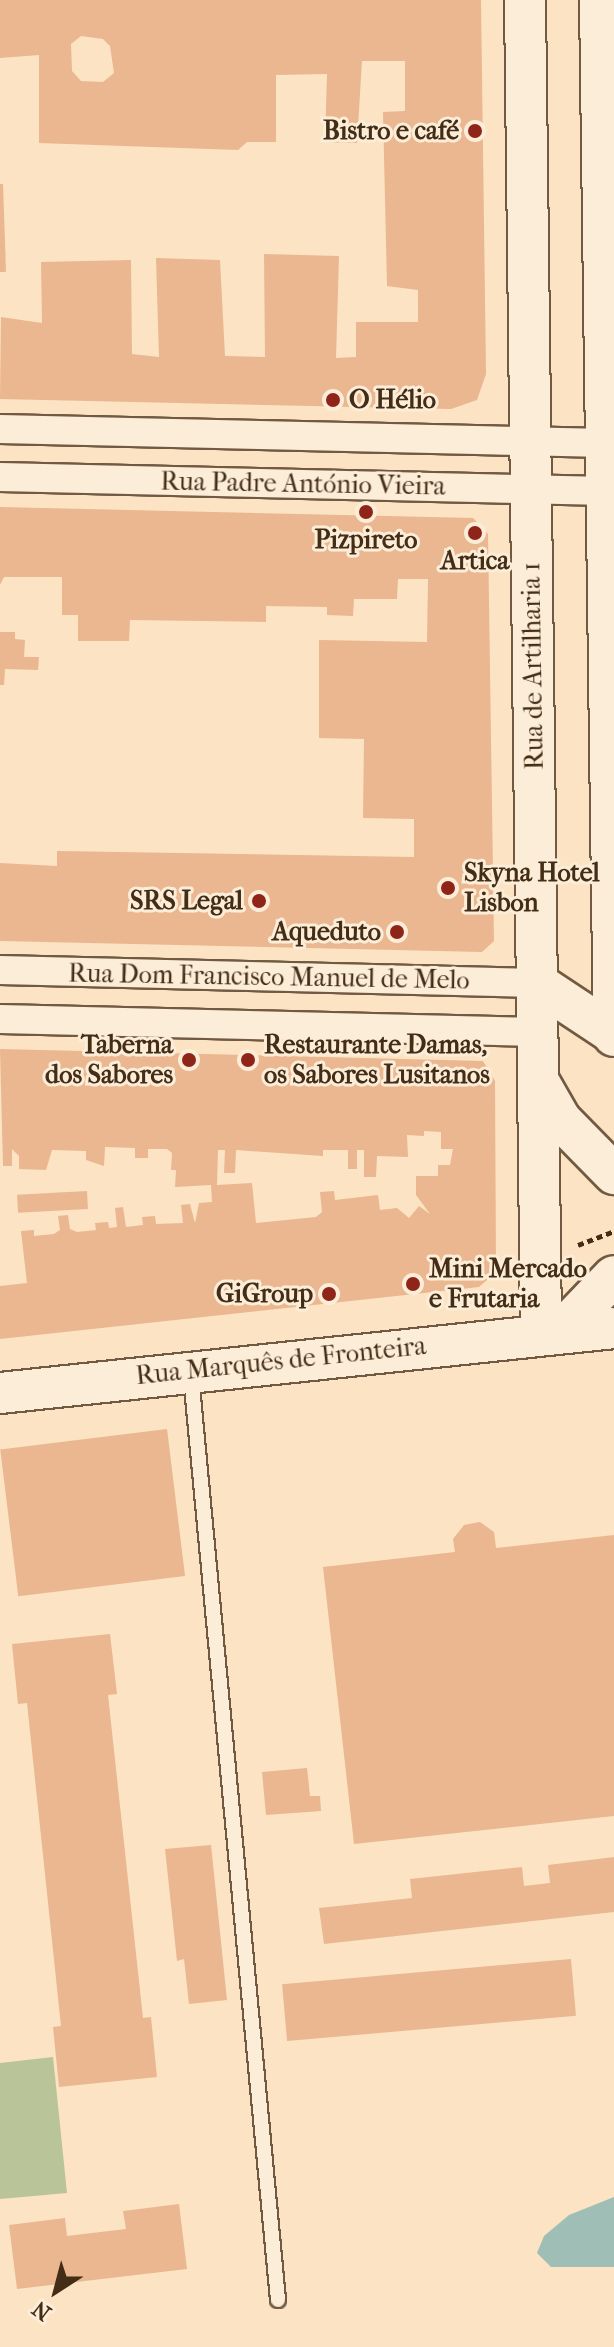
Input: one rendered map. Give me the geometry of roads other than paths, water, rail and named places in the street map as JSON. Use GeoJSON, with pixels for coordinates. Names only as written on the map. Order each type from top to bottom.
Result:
{"type":"FeatureCollection","features":[{"type":"Feature","properties":{"kind":"main road","name":"Rua de Artilharia 1"},"geometry":{"type":"LineString","coordinates":[[525,0],[538,1080],[551,1331]]}},
{"type":"Feature","properties":{"kind":"main road"},"geometry":{"type":"LineString","coordinates":[[600,0],[614,1034]]}},
{"type":"Feature","properties":{"kind":"main road"},"geometry":{"type":"LineString","coordinates":[[537,983],[614,1034]]}},
{"type":"Feature","properties":{"kind":"main road"},"geometry":{"type":"LineString","coordinates":[[538,1080],[561,1120],[614,1174]]}},
{"type":"Feature","properties":{"kind":"main road"},"geometry":{"type":"LineString","coordinates":[[551,1331],[614,1276]]}},
{"type":"Feature","properties":{"kind":"main road","name":"Rua Marquês de Fronteira"},"geometry":{"type":"LineString","coordinates":[[0,1393],[551,1331],[614,1328]]}},
{"type":"Feature","properties":{"kind":"street","name":"Rua Padre António Vieira"},"geometry":{"type":"LineString","coordinates":[[0,429],[606,443]]}},
{"type":"Feature","properties":{"kind":"street","name":"Rua Padre António Vieira"},"geometry":{"type":"LineString","coordinates":[[0,477],[607,491]]}},
{"type":"Feature","properties":{"kind":"street","name":"Rua Dom Francisco Manuel de Melo"},"geometry":{"type":"LineString","coordinates":[[0,970],[537,983]]}},
{"type":"Feature","properties":{"kind":"street","name":"Rua Dom Francisco Manuel de Melo"},"geometry":{"type":"LineString","coordinates":[[0,1019],[538,1032]]}},
{"type":"Feature","properties":{"kind":"lane"},"geometry":{"type":"LineString","coordinates":[[191,1371],[278,2300]]}},
{"type":"Feature","properties":{"kind":"water"},"geometry":{"type":"Polygon","coordinates":[[[614,2197],[614,2267],[551,2267],[537,2253],[544,2236],[569,2215],[614,2197]]]}},
{"type":"Feature","properties":{"kind":"place","name":"Bistro e café"},"geometry":{"type":"Point","coordinates":[475,131]}},
{"type":"Feature","properties":{"kind":"place","name":"O Hélio"},"geometry":{"type":"Point","coordinates":[333,400]}},
{"type":"Feature","properties":{"kind":"place","name":"Pizpireto"},"geometry":{"type":"Point","coordinates":[366,512]}},
{"type":"Feature","properties":{"kind":"place","name":"Artica"},"geometry":{"type":"Point","coordinates":[475,533]}},
{"type":"Feature","properties":{"kind":"place","name":"Skyna Hotel Lisbon"},"geometry":{"type":"Point","coordinates":[448,888]}},
{"type":"Feature","properties":{"kind":"place","name":"SRS Legal"},"geometry":{"type":"Point","coordinates":[259,901]}},
{"type":"Feature","properties":{"kind":"place","name":"Aqueduto"},"geometry":{"type":"Point","coordinates":[397,932]}},
{"type":"Feature","properties":{"kind":"place","name":"Taberna dos Sabores"},"geometry":{"type":"Point","coordinates":[189,1060]}},
{"type":"Feature","properties":{"kind":"place","name":"Restaurante Damas, os Sabores Lusitanos"},"geometry":{"type":"Point","coordinates":[248,1060]}},
{"type":"Feature","properties":{"kind":"place","name":"Mini Mercado e Frutaria"},"geometry":{"type":"Point","coordinates":[413,1284]}},
{"type":"Feature","properties":{"kind":"place","name":"GiGroup"},"geometry":{"type":"Point","coordinates":[329,1294]}}]}
